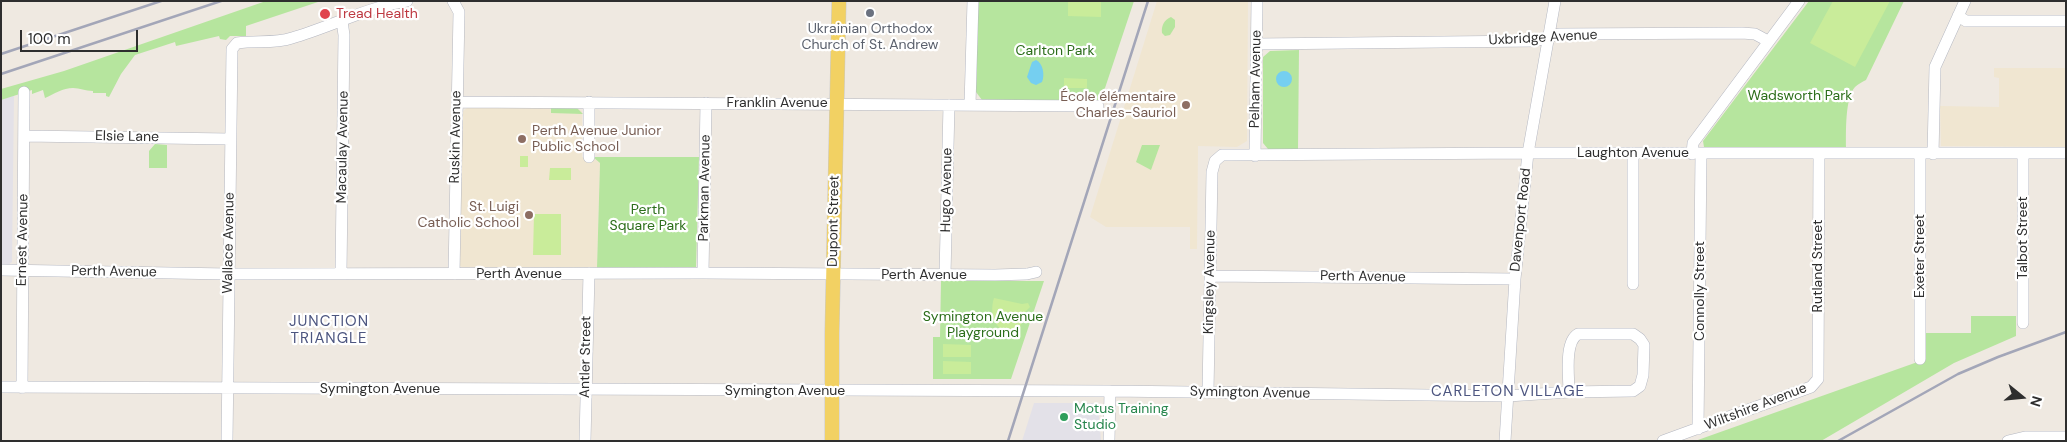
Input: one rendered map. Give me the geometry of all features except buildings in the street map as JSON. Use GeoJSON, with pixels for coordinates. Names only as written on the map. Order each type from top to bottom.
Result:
{"type":"FeatureCollection","features":[{"type":"Feature","properties":{"kind":"main road","name":"Dupont Street"},"geometry":{"type":"LineString","coordinates":[[832,441],[833,275],[839,1]]}},
{"type":"Feature","properties":{"kind":"street"},"geometry":{"type":"LineString","coordinates":[[342,21],[388,5],[407,1]]}},
{"type":"Feature","properties":{"kind":"street","name":"Ruskin Avenue"},"geometry":{"type":"LineString","coordinates":[[454,1],[459,12],[454,274]]}},
{"type":"Feature","properties":{"kind":"street"},"geometry":{"type":"LineString","coordinates":[[970,105],[973,1]]}},
{"type":"Feature","properties":{"kind":"street","name":"Pelham Avenue"},"geometry":{"type":"LineString","coordinates":[[1255,156],[1257,1]]}},
{"type":"Feature","properties":{"kind":"street","name":"Davenport Road"},"geometry":{"type":"LineString","coordinates":[[1505,441],[1516,278],[1528,153],[1555,1]]}},
{"type":"Feature","properties":{"kind":"street","name":"Connolly Street"},"geometry":{"type":"LineString","coordinates":[[1698,429],[1696,154],[1693,143],[1799,1]]}},
{"type":"Feature","properties":{"kind":"street"},"geometry":{"type":"LineString","coordinates":[[1933,154],[1935,66],[1965,1]]}},
{"type":"Feature","properties":{"kind":"street"},"geometry":{"type":"LineString","coordinates":[[1958,16],[1966,21],[2066,21]]}},
{"type":"Feature","properties":{"kind":"street","name":"Wallace Avenue"},"geometry":{"type":"LineString","coordinates":[[227,441],[231,54],[234,47],[242,43],[283,40],[342,21]]}},
{"type":"Feature","properties":{"kind":"street","name":"Macaulay Avenue"},"geometry":{"type":"LineString","coordinates":[[341,273],[344,34],[342,21]]}},
{"type":"Feature","properties":{"kind":"street","name":"Uxbridge Avenue"},"geometry":{"type":"LineString","coordinates":[[1257,44],[1535,41],[1559,34],[1742,33],[1754,34],[1768,41]]}},
{"type":"Feature","properties":{"kind":"street","name":"Ernest Avenue"},"geometry":{"type":"LineString","coordinates":[[22,388],[24,92]]}},
{"type":"Feature","properties":{"kind":"street","name":"Franklin Avenue"},"geometry":{"type":"LineString","coordinates":[[457,102],[1098,106]]}},
{"type":"Feature","properties":{"kind":"street"},"geometry":{"type":"LineString","coordinates":[[589,102],[589,157]]}},
{"type":"Feature","properties":{"kind":"street","name":"Parkman Avenue"},"geometry":{"type":"LineString","coordinates":[[703,272],[706,103]]}},
{"type":"Feature","properties":{"kind":"street","name":"Hugo Avenue"},"geometry":{"type":"LineString","coordinates":[[945,275],[949,105]]}},
{"type":"Feature","properties":{"kind":"street","name":"Elsie Lane"},"geometry":{"type":"LineString","coordinates":[[24,136],[230,139]]}},
{"type":"Feature","properties":{"kind":"street"},"geometry":{"type":"LineString","coordinates":[[1632,284],[1633,153]]}},
{"type":"Feature","properties":{"kind":"street","name":"Laughton Avenue"},"geometry":{"type":"LineString","coordinates":[[1212,172],[1215,160],[1222,155],[2066,153]]}},
{"type":"Feature","properties":{"kind":"street","name":"Rutland Street"},"geometry":{"type":"LineString","coordinates":[[1818,154],[1818,379]]}},
{"type":"Feature","properties":{"kind":"street","name":"Exeter Street"},"geometry":{"type":"LineString","coordinates":[[1920,154],[1920,359]]}},
{"type":"Feature","properties":{"kind":"street","name":"Talbot Street"},"geometry":{"type":"LineString","coordinates":[[2022,154],[2022,323]]}},
{"type":"Feature","properties":{"kind":"street","name":"Kingsley Avenue"},"geometry":{"type":"LineString","coordinates":[[1208,392],[1212,172]]}},
{"type":"Feature","properties":{"kind":"street","name":"Perth Avenue"},"geometry":{"type":"LineString","coordinates":[[1,270],[228,274],[703,272],[945,275],[1027,274],[1036,272]]}},
{"type":"Feature","properties":{"kind":"street","name":"Antler Street"},"geometry":{"type":"LineString","coordinates":[[585,441],[589,273]]}},
{"type":"Feature","properties":{"kind":"street","name":"Perth Avenue"},"geometry":{"type":"LineString","coordinates":[[1210,276],[1516,278]]}},
{"type":"Feature","properties":{"kind":"street","name":"Symington Avenue"},"geometry":{"type":"LineString","coordinates":[[1,388],[1110,391],[1508,396],[1569,392],[1633,391],[1640,386],[1643,375],[1644,345],[1640,339],[1633,334],[1578,334],[1572,337],[1569,347],[1569,392]]}},
{"type":"Feature","properties":{"kind":"street","name":"Wiltshire Avenue"},"geometry":{"type":"LineString","coordinates":[[1663,441],[1811,387],[1818,379]]}},
{"type":"Feature","properties":{"kind":"street"},"geometry":{"type":"LineString","coordinates":[[1109,441],[1110,391]]}},
{"type":"Feature","properties":{"kind":"street"},"geometry":{"type":"LineString","coordinates":[[2008,441],[2025,437],[2066,437]]}},
{"type":"Feature","properties":{"kind":"shaded area","name":"École élémentaire Charles-Sauriol"},"geometry":{"type":"Polygon","coordinates":[[[1157,1],[1248,1],[1247,141],[1237,147],[1198,146],[1197,249],[1190,249],[1190,227],[1106,227],[1090,217],[1157,1]]]}},
{"type":"Feature","properties":{"kind":"shaded area"},"geometry":{"type":"Polygon","coordinates":[[[1994,68],[2066,68],[2066,147],[1941,146],[1940,106],[1999,107],[1999,78],[1994,77],[1994,68]]]}},
{"type":"Feature","properties":{"kind":"shaded area"},"geometry":{"type":"Polygon","coordinates":[[[14,95],[12,262],[8,265],[1,265],[1,100],[14,95]]]}},
{"type":"Feature","properties":{"kind":"shaded area","name":"St. Luigi Catholic School"},"geometry":{"type":"Polygon","coordinates":[[[467,108],[577,108],[582,111],[582,157],[593,157],[600,163],[597,268],[460,266],[462,112],[467,108]]]}},
{"type":"Feature","properties":{"kind":"shaded area"},"geometry":{"type":"Polygon","coordinates":[[[1034,403],[1098,403],[1101,441],[1022,441],[1034,403]]]}},
{"type":"Feature","properties":{"kind":"green space"},"geometry":{"type":"Polygon","coordinates":[[[266,1],[321,1],[246,26],[246,36],[230,36],[226,40],[220,39],[219,36],[176,46],[175,42],[135,55],[121,74],[109,97],[106,96],[106,93],[93,93],[93,91],[69,88],[45,98],[43,90],[32,94],[32,90],[1,100],[1,89],[64,71],[266,1]]]}},
{"type":"Feature","properties":{"kind":"green space","name":"Carlton Park"},"geometry":{"type":"Polygon","coordinates":[[[978,1],[1134,1],[1101,100],[982,100],[976,92],[978,1]]]}},
{"type":"Feature","properties":{"kind":"green space"},"geometry":{"type":"Polygon","coordinates":[[[1068,1],[1101,1],[1101,17],[1068,16],[1068,1]]]}},
{"type":"Feature","properties":{"kind":"green space","name":"Wadsworth Park"},"geometry":{"type":"Polygon","coordinates":[[[1809,1],[1904,1],[1866,80],[1856,86],[1849,99],[1846,147],[1704,147],[1703,141],[1809,1]]]}},
{"type":"Feature","properties":{"kind":"green space"},"geometry":{"type":"Polygon","coordinates":[[[1833,1],[1890,1],[1855,67],[1810,43],[1833,1]]]}},
{"type":"Feature","properties":{"kind":"green space"},"geometry":{"type":"Polygon","coordinates":[[[1171,17],[1175,20],[1175,27],[1170,35],[1165,36],[1162,33],[1162,28],[1166,20],[1171,17]]]}},
{"type":"Feature","properties":{"kind":"green space"},"geometry":{"type":"Polygon","coordinates":[[[1299,50],[1298,149],[1268,149],[1263,143],[1263,57],[1270,51],[1299,50]]]}},
{"type":"Feature","properties":{"kind":"green space"},"geometry":{"type":"Polygon","coordinates":[[[1064,78],[1087,79],[1087,88],[1064,88],[1064,78]]]}},
{"type":"Feature","properties":{"kind":"green space"},"geometry":{"type":"Polygon","coordinates":[[[551,108],[577,108],[583,114],[551,113],[551,108]]]}},
{"type":"Feature","properties":{"kind":"green space"},"geometry":{"type":"Polygon","coordinates":[[[155,144],[167,145],[167,168],[149,168],[149,151],[155,144]]]}},
{"type":"Feature","properties":{"kind":"green space"},"geometry":{"type":"Polygon","coordinates":[[[1142,145],[1160,145],[1151,170],[1136,162],[1142,145]]]}},
{"type":"Feature","properties":{"kind":"green space"},"geometry":{"type":"Polygon","coordinates":[[[520,156],[528,156],[528,167],[520,167],[520,156]]]}},
{"type":"Feature","properties":{"kind":"green space","name":"Perth Square Park"},"geometry":{"type":"Polygon","coordinates":[[[593,157],[699,157],[696,267],[597,268],[600,163],[593,157]]]}},
{"type":"Feature","properties":{"kind":"green space"},"geometry":{"type":"Polygon","coordinates":[[[550,168],[571,168],[571,180],[549,180],[550,168]]]}},
{"type":"Feature","properties":{"kind":"green space"},"geometry":{"type":"Polygon","coordinates":[[[534,214],[561,214],[561,255],[533,255],[534,214]]]}},
{"type":"Feature","properties":{"kind":"green space","name":"Symington Avenue Playground"},"geometry":{"type":"Polygon","coordinates":[[[941,281],[1044,281],[1011,379],[933,379],[933,337],[940,337],[941,281]]]}},
{"type":"Feature","properties":{"kind":"green space"},"geometry":{"type":"Polygon","coordinates":[[[994,298],[1022,304],[1028,303],[1030,307],[1025,312],[1017,337],[1005,332],[996,323],[992,312],[994,298]]]}},
{"type":"Feature","properties":{"kind":"green space"},"geometry":{"type":"Polygon","coordinates":[[[1971,316],[2016,316],[2016,336],[1954,363],[1821,441],[1695,441],[1926,359],[1926,333],[1971,333],[1971,316]]]}},
{"type":"Feature","properties":{"kind":"green space"},"geometry":{"type":"Polygon","coordinates":[[[943,344],[971,345],[971,357],[943,357],[943,344]]]}},
{"type":"Feature","properties":{"kind":"green space"},"geometry":{"type":"Polygon","coordinates":[[[943,361],[971,362],[971,374],[943,374],[943,361]]]}},
{"type":"Feature","properties":{"kind":"water"},"geometry":{"type":"Polygon","coordinates":[[[1036,60],[1042,66],[1043,76],[1042,82],[1036,85],[1031,83],[1027,77],[1032,62],[1036,60]]]}},
{"type":"Feature","properties":{"kind":"water"},"geometry":{"type":"Polygon","coordinates":[[[1284,71],[1290,73],[1292,79],[1290,85],[1284,87],[1278,85],[1276,79],[1278,73],[1284,71]]]}},
{"type":"Feature","properties":{"kind":"railway"},"geometry":{"type":"LineString","coordinates":[[1,54],[161,1]]}},
{"type":"Feature","properties":{"kind":"railway"},"geometry":{"type":"LineString","coordinates":[[1,74],[221,1]]}},
{"type":"Feature","properties":{"kind":"railway"},"geometry":{"type":"LineString","coordinates":[[1008,441],[1148,1]]}},
{"type":"Feature","properties":{"kind":"railway"},"geometry":{"type":"LineString","coordinates":[[1838,441],[1958,374],[2066,332]]}},
{"type":"Feature","properties":{"kind":"place","name":"Ukrainian Orthodox Church of St. Andrew"},"geometry":{"type":"Point","coordinates":[870,13]}},
{"type":"Feature","properties":{"kind":"place","name":"Tread Health"},"geometry":{"type":"Point","coordinates":[325,14]}},
{"type":"Feature","properties":{"kind":"place","name":"École élémentaire Charles-Sauriol"},"geometry":{"type":"Point","coordinates":[1186,105]}},
{"type":"Feature","properties":{"kind":"place","name":"Perth Avenue Junior Public School"},"geometry":{"type":"Point","coordinates":[522,139]}},
{"type":"Feature","properties":{"kind":"place","name":"St. Luigi Catholic School"},"geometry":{"type":"Point","coordinates":[529,215]}},
{"type":"Feature","properties":{"kind":"place","name":"Motus Training Studio"},"geometry":{"type":"Point","coordinates":[1064,417]}},
{"type":"Feature","properties":{"kind":"district","name":"JUNCTION TRIANGLE"},"geometry":{"type":"Point","coordinates":[329,330]}},
{"type":"Feature","properties":{"kind":"district","name":"CARLETON VILLAGE"},"geometry":{"type":"Point","coordinates":[1508,392]}}]}
